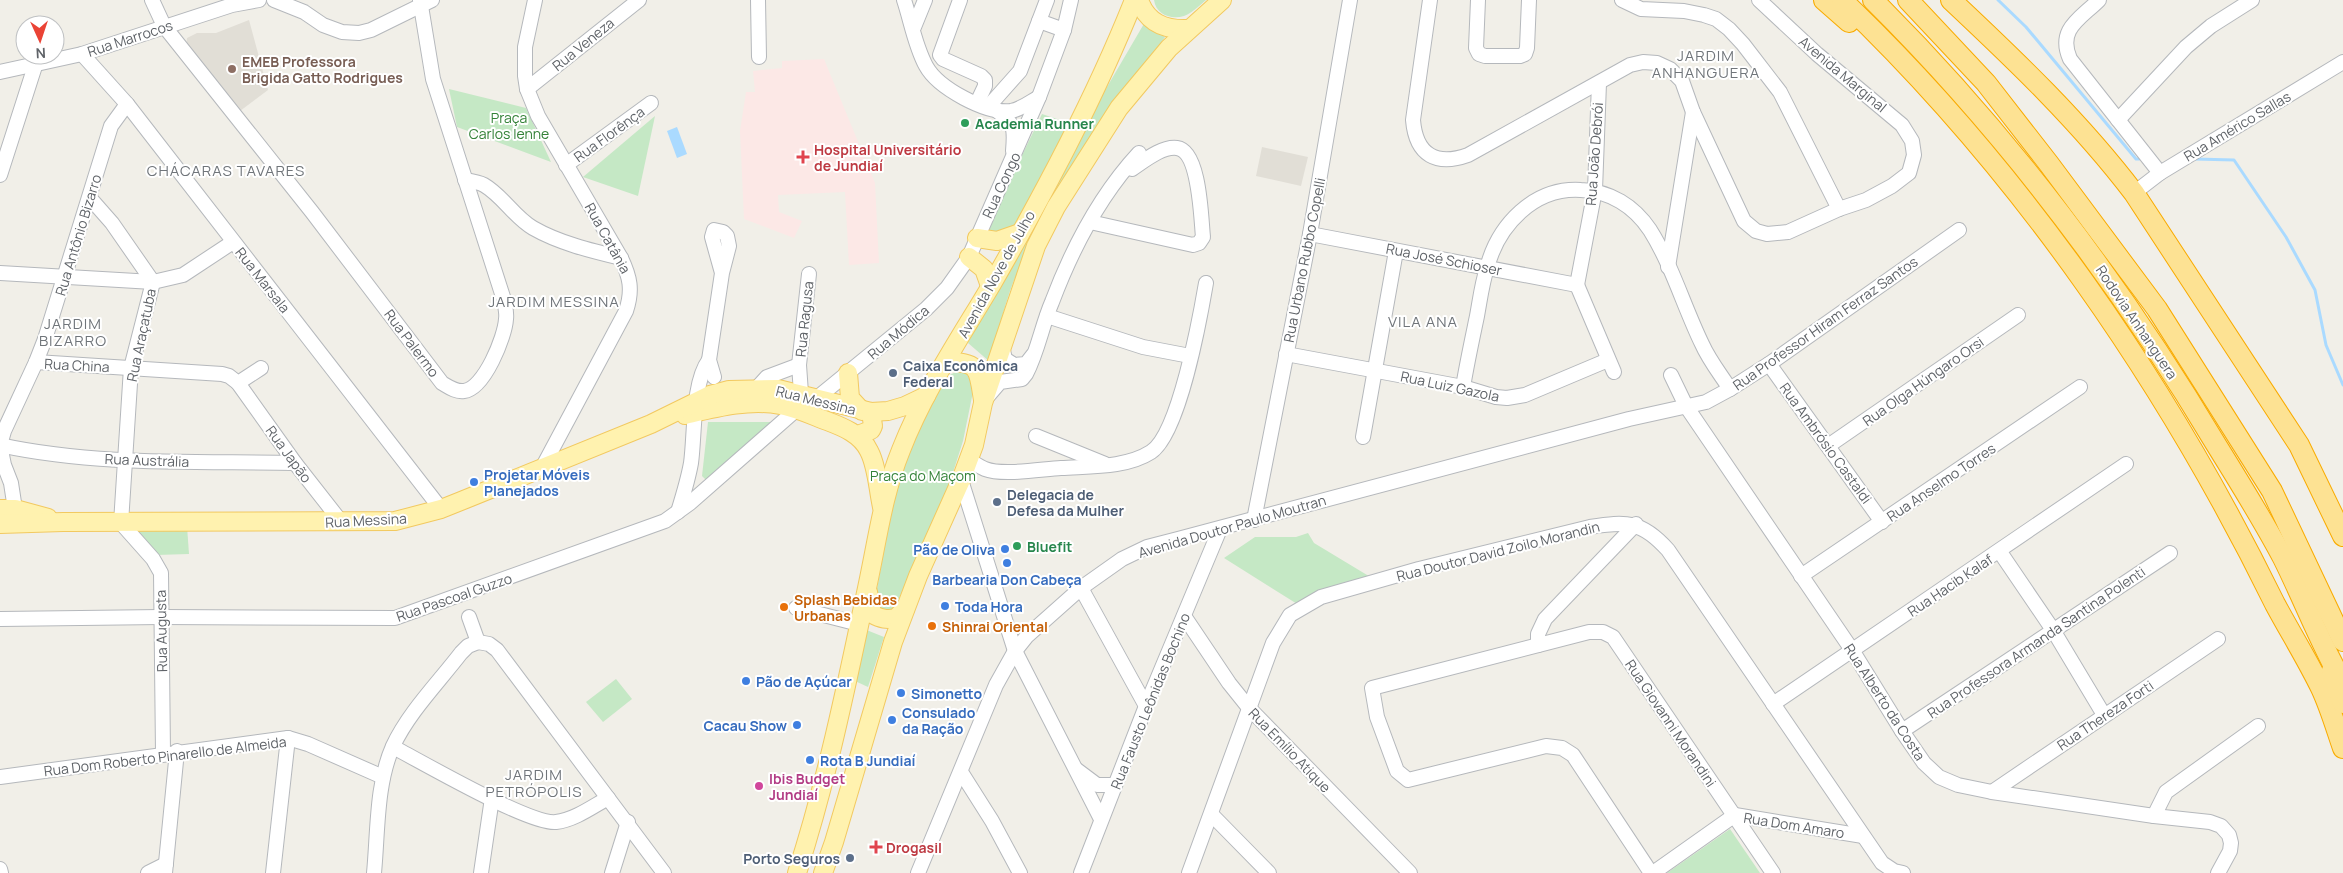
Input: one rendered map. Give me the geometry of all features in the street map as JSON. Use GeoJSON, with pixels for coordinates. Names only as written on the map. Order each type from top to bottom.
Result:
{"type":"FeatureCollection","features":[{"type":"Feature","properties":{"kind":"highway"},"geometry":{"type":"LineString","coordinates":[[1824,0],[1975,141]]}},
{"type":"Feature","properties":{"kind":"highway"},"geometry":{"type":"LineString","coordinates":[[1842,0],[1929,87],[1975,141],[2033,213],[2104,311],[2186,440],[2226,508],[2321,688],[2343,748]]}},
{"type":"Feature","properties":{"kind":"highway","name":"Rodovia Anhanguera"},"geometry":{"type":"LineString","coordinates":[[1873,0],[1916,43],[2032,176],[2155,346],[2283,558],[2325,650],[2343,683]]}},
{"type":"Feature","properties":{"kind":"highway","name":"Rodovia Anhanguera"},"geometry":{"type":"LineString","coordinates":[[1908,0],[1986,82],[2157,309],[2272,491],[2343,641]]}},
{"type":"Feature","properties":{"kind":"highway"},"geometry":{"type":"LineString","coordinates":[[1951,0],[2069,115],[2105,155],[2134,193],[2299,445],[2343,536]]}},
{"type":"Feature","properties":{"kind":"highway"},"geometry":{"type":"LineString","coordinates":[[2325,650],[2343,703]]}},
{"type":"Feature","properties":{"kind":"main road","name":"Avenida Nove de Julho"},"geometry":{"type":"LineString","coordinates":[[797,873],[816,810],[868,586],[882,511],[899,452],[926,396],[1020,233],[1096,87],[1134,0]]}},
{"type":"Feature","properties":{"kind":"main road"},"geometry":{"type":"LineString","coordinates":[[1139,0],[1147,15],[1158,25],[1167,28],[1188,29]]}},
{"type":"Feature","properties":{"kind":"main road","name":"Avenida Nove de Julho"},"geometry":{"type":"LineString","coordinates":[[822,873],[834,842],[866,730],[904,609],[961,480],[983,403],[1036,246],[1056,207],[1119,108],[1146,74],[1188,29],[1222,0]]}},
{"type":"Feature","properties":{"kind":"main road"},"geometry":{"type":"LineString","coordinates":[[977,238],[997,241],[1020,233]]}},
{"type":"Feature","properties":{"kind":"main road"},"geometry":{"type":"LineString","coordinates":[[969,257],[984,269],[990,286]]}},
{"type":"Feature","properties":{"kind":"main road"},"geometry":{"type":"LineString","coordinates":[[946,362],[966,362],[975,368],[980,378],[983,403]]}},
{"type":"Feature","properties":{"kind":"main road"},"geometry":{"type":"LineString","coordinates":[[848,373],[850,398],[867,412],[873,426],[870,430],[858,435]]}},
{"type":"Feature","properties":{"kind":"main road","name":"Rua Messina"},"geometry":{"type":"LineString","coordinates":[[696,408],[710,395],[729,390],[757,388],[778,388],[805,400],[867,412],[888,411],[905,406],[926,396]]}},
{"type":"Feature","properties":{"kind":"main road","name":"Rua Messina"},"geometry":{"type":"LineString","coordinates":[[0,524],[63,522],[342,523],[395,521],[441,509],[651,424],[696,408],[760,403],[778,404],[805,400],[836,424],[858,435],[870,451],[882,511]]}},
{"type":"Feature","properties":{"kind":"main road","name":"Rua Messina"},"geometry":{"type":"LineString","coordinates":[[8,509],[63,522]]}},
{"type":"Feature","properties":{"kind":"main road"},"geometry":{"type":"LineString","coordinates":[[868,586],[869,605],[872,614],[886,620],[896,618],[904,609]]}},
{"type":"Feature","properties":{"kind":"street"},"geometry":{"type":"LineString","coordinates":[[152,0],[164,26]]}},
{"type":"Feature","properties":{"kind":"street","name":"Rua Marrocos"},"geometry":{"type":"LineString","coordinates":[[0,72],[82,54],[232,5],[259,0]]}},
{"type":"Feature","properties":{"kind":"street"},"geometry":{"type":"LineString","coordinates":[[274,0],[304,12],[323,25],[342,32],[359,33],[424,2]]}},
{"type":"Feature","properties":{"kind":"street","name":"Rua Catânia"},"geometry":{"type":"LineString","coordinates":[[535,0],[525,47],[524,76],[528,89],[538,116],[621,258],[632,289],[626,311],[541,470]]}},
{"type":"Feature","properties":{"kind":"street","name":"Rua Veneza"},"geometry":{"type":"LineString","coordinates":[[528,89],[639,0]]}},
{"type":"Feature","properties":{"kind":"street"},"geometry":{"type":"LineString","coordinates":[[758,0],[759,57]]}},
{"type":"Feature","properties":{"kind":"street"},"geometry":{"type":"LineString","coordinates":[[904,0],[922,56],[934,77],[952,93],[987,106],[1010,111],[1019,109],[1039,97]]}},
{"type":"Feature","properties":{"kind":"street"},"geometry":{"type":"LineString","coordinates":[[914,27],[925,0]]}},
{"type":"Feature","properties":{"kind":"street"},"geometry":{"type":"LineString","coordinates":[[960,0],[940,55],[943,59],[981,76],[985,80],[987,106]]}},
{"type":"Feature","properties":{"kind":"street"},"geometry":{"type":"LineString","coordinates":[[987,106],[1020,70],[1047,0]]}},
{"type":"Feature","properties":{"kind":"street","name":"Rua Congo"},"geometry":{"type":"LineString","coordinates":[[969,257],[1039,97],[1064,30],[1071,0]]}},
{"type":"Feature","properties":{"kind":"street","name":"Rua Urbano Rubbo Copelli"},"geometry":{"type":"LineString","coordinates":[[1254,520],[1310,234],[1350,0]]}},
{"type":"Feature","properties":{"kind":"street"},"geometry":{"type":"LineString","coordinates":[[1430,0],[1413,120],[1414,133],[1428,155],[1446,160],[1468,154],[1630,65],[1643,62],[1657,63],[1670,69],[1682,81],[1693,112],[1744,221],[1756,231],[1767,234],[1788,232],[1839,209],[1780,92],[1734,34],[1716,19],[1704,15],[1684,11],[1641,9],[1622,0]]}},
{"type":"Feature","properties":{"kind":"street"},"geometry":{"type":"LineString","coordinates":[[1478,0],[1476,48],[1478,54],[1485,56],[1520,56],[1525,54],[1527,48],[1529,0]]}},
{"type":"Feature","properties":{"kind":"street","name":"Avenida Marginal"},"geometry":{"type":"LineString","coordinates":[[1759,0],[1817,54],[1902,125],[1912,141],[1914,155],[1909,173],[1892,186],[1866,200],[1839,209]]}},
{"type":"Feature","properties":{"kind":"street"},"geometry":{"type":"LineString","coordinates":[[2099,0],[2070,29],[2066,36],[2066,48],[2070,59],[2160,173]]}},
{"type":"Feature","properties":{"kind":"street"},"geometry":{"type":"LineString","coordinates":[[2118,120],[2186,47],[2211,26],[2252,0]]}},
{"type":"Feature","properties":{"kind":"street","name":"Rua Palermo"},"geometry":{"type":"LineString","coordinates":[[164,26],[312,212],[442,383],[450,389],[463,392],[476,385],[482,378],[496,351],[506,319],[504,300],[433,79],[424,2]]}},
{"type":"Feature","properties":{"kind":"street"},"geometry":{"type":"LineString","coordinates":[[1039,21],[1064,30]]}},
{"type":"Feature","properties":{"kind":"street","name":"Rua Marsala"},"geometry":{"type":"LineString","coordinates":[[82,54],[127,104],[441,509]]}},
{"type":"Feature","properties":{"kind":"street","name":"Rua Américo Sallas"},"geometry":{"type":"LineString","coordinates":[[2134,193],[2160,173],[2343,62]]}},
{"type":"Feature","properties":{"kind":"street"},"geometry":{"type":"LineString","coordinates":[[0,174],[34,66]]}},
{"type":"Feature","properties":{"kind":"street","name":"Rua João Debrói"},"geometry":{"type":"LineString","coordinates":[[1577,285],[1595,190],[1599,83]]}},
{"type":"Feature","properties":{"kind":"street","name":"Rua Florênça"},"geometry":{"type":"LineString","coordinates":[[566,165],[651,103]]}},
{"type":"Feature","properties":{"kind":"street","name":"Rua Antônio Bizarro"},"geometry":{"type":"LineString","coordinates":[[0,445],[12,413],[36,362],[90,198],[111,126],[127,104]]}},
{"type":"Feature","properties":{"kind":"street"},"geometry":{"type":"LineString","coordinates":[[987,106],[1009,120],[1014,126],[1012,157]]}},
{"type":"Feature","properties":{"kind":"street"},"geometry":{"type":"LineString","coordinates":[[1668,267],[1693,112]]}},
{"type":"Feature","properties":{"kind":"street"},"geometry":{"type":"LineString","coordinates":[[1090,222],[1193,245],[1199,243],[1203,237],[1199,191],[1192,162],[1183,150],[1176,148],[1163,151],[1120,174]]}},
{"type":"Feature","properties":{"kind":"street"},"geometry":{"type":"LineString","coordinates":[[983,403],[1000,382],[1022,378],[1031,365],[1060,281],[1090,222],[1120,174],[1140,153]]}},
{"type":"Feature","properties":{"kind":"street"},"geometry":{"type":"LineString","coordinates":[[465,180],[483,184],[496,193],[521,220],[533,228],[594,252],[621,258]]}},
{"type":"Feature","properties":{"kind":"street"},"geometry":{"type":"LineString","coordinates":[[1463,387],[1487,268],[1494,248],[1516,215],[1536,200],[1552,193],[1573,189],[1595,190],[1614,197],[1632,210],[1650,230],[1703,346],[1730,389]]}},
{"type":"Feature","properties":{"kind":"street","name":"Rua Araçatuba"},"geometry":{"type":"LineString","coordinates":[[90,198],[112,223],[153,282],[131,368],[120,522]]}},
{"type":"Feature","properties":{"kind":"street","name":"Rua Professor Hiram Ferraz Santos"},"geometry":{"type":"LineString","coordinates":[[1686,406],[1706,402],[1769,364],[1959,230]]}},
{"type":"Feature","properties":{"kind":"street","name":"Rua José Schioser"},"geometry":{"type":"LineString","coordinates":[[1310,234],[1577,285]]}},
{"type":"Feature","properties":{"kind":"street"},"geometry":{"type":"LineString","coordinates":[[0,273],[153,282],[183,275],[233,242]]}},
{"type":"Feature","properties":{"kind":"street"},"geometry":{"type":"LineString","coordinates":[[1363,437],[1396,251]]}},
{"type":"Feature","properties":{"kind":"street","name":"Rua Módica"},"geometry":{"type":"LineString","coordinates":[[805,400],[848,373],[926,309],[947,288],[969,257]]}},
{"type":"Feature","properties":{"kind":"street"},"geometry":{"type":"LineString","coordinates":[[722,273],[709,360],[714,377],[729,390]]}},
{"type":"Feature","properties":{"kind":"street","name":"Rua Ragusa"},"geometry":{"type":"LineString","coordinates":[[805,400],[799,365],[809,274]]}},
{"type":"Feature","properties":{"kind":"street"},"geometry":{"type":"LineString","coordinates":[[968,460],[986,469],[996,471],[1108,464],[1142,457],[1158,445],[1172,417],[1190,356],[1206,284]]}},
{"type":"Feature","properties":{"kind":"street","name":"Rua Luiz Gazola"},"geometry":{"type":"LineString","coordinates":[[1286,354],[1463,387],[1496,397],[1516,397],[1611,366],[1577,285]]}},
{"type":"Feature","properties":{"kind":"street","name":"Rua Olga Húngaro Orsi"},"geometry":{"type":"LineString","coordinates":[[1828,446],[2018,315]]}},
{"type":"Feature","properties":{"kind":"street"},"geometry":{"type":"LineString","coordinates":[[1047,316],[1143,347],[1190,356]]}},
{"type":"Feature","properties":{"kind":"street"},"geometry":{"type":"LineString","coordinates":[[1002,346],[1005,359],[1014,365],[1026,364],[1035,352]]}},
{"type":"Feature","properties":{"kind":"street"},"geometry":{"type":"LineString","coordinates":[[678,512],[690,465],[701,381],[705,366],[709,360]]}},
{"type":"Feature","properties":{"kind":"street","name":"Rua China"},"geometry":{"type":"LineString","coordinates":[[36,362],[222,374],[229,376],[238,383]]}},
{"type":"Feature","properties":{"kind":"street","name":"Rua Ambrósio Castaldi"},"geometry":{"type":"LineString","coordinates":[[1769,364],[1882,522]]}},
{"type":"Feature","properties":{"kind":"street","name":"Rua Ragusa"},"geometry":{"type":"LineString","coordinates":[[757,388],[767,377],[799,365]]}},
{"type":"Feature","properties":{"kind":"street"},"geometry":{"type":"LineString","coordinates":[[238,383],[261,368]]}},
{"type":"Feature","properties":{"kind":"street","name":"Rua Alberto da Costa"},"geometry":{"type":"LineString","coordinates":[[1671,375],[1686,406],[1852,650],[1902,731],[1924,763],[1939,777],[1958,785],[1992,792],[2154,816],[2210,822],[2221,826],[2229,834],[2230,851],[2218,873]]}},
{"type":"Feature","properties":{"kind":"street"},"geometry":{"type":"LineString","coordinates":[[701,381],[714,377]]}},
{"type":"Feature","properties":{"kind":"street","name":"Rua Japão"},"geometry":{"type":"LineString","coordinates":[[238,383],[342,523]]}},
{"type":"Feature","properties":{"kind":"street","name":"Rua Anselmo Torres"},"geometry":{"type":"LineString","coordinates":[[1802,576],[2080,387]]}},
{"type":"Feature","properties":{"kind":"street","name":"Rua Pascoal Guzzo"},"geometry":{"type":"LineString","coordinates":[[0,620],[161,617],[395,618],[665,521],[706,489],[805,400]]}},
{"type":"Feature","properties":{"kind":"street","name":"Avenida Doutor Paulo Moutran"},"geometry":{"type":"LineString","coordinates":[[918,873],[996,685],[1014,651],[1039,625],[1081,588],[1122,559],[1147,547],[1620,421],[1686,406]]}},
{"type":"Feature","properties":{"kind":"street"},"geometry":{"type":"LineString","coordinates":[[1036,436],[1108,464]]}},
{"type":"Feature","properties":{"kind":"street"},"geometry":{"type":"LineString","coordinates":[[0,445],[4,465],[11,482],[8,509]]}},
{"type":"Feature","properties":{"kind":"street","name":"Rua Austrália"},"geometry":{"type":"LineString","coordinates":[[0,445],[55,456],[125,460],[296,463]]}},
{"type":"Feature","properties":{"kind":"street","name":"Rua Hacib Kalaf"},"geometry":{"type":"LineString","coordinates":[[1773,704],[2000,552],[2126,464]]}},
{"type":"Feature","properties":{"kind":"street"},"geometry":{"type":"LineString","coordinates":[[690,465],[697,481],[706,489]]}},
{"type":"Feature","properties":{"kind":"street"},"geometry":{"type":"LineString","coordinates":[[961,480],[1014,651],[1101,819]]}},
{"type":"Feature","properties":{"kind":"street","name":"Rua Augusta"},"geometry":{"type":"LineString","coordinates":[[120,522],[158,566],[160,573],[163,754]]}},
{"type":"Feature","properties":{"kind":"street","name":"Rua Doutor David Zoilo Morandin"},"geometry":{"type":"LineString","coordinates":[[1189,873],[1212,815],[1273,643],[1290,615],[1321,597],[1418,569],[1590,527],[1616,523],[1636,524]]}},
{"type":"Feature","properties":{"kind":"street"},"geometry":{"type":"LineString","coordinates":[[1538,645],[1538,634],[1545,619],[1636,524],[1653,534],[1668,550],[1862,836],[1882,863],[1894,871],[1903,873]]}},
{"type":"Feature","properties":{"kind":"street","name":"Rua Fausto Leônidas Bochino"},"geometry":{"type":"LineString","coordinates":[[1081,873],[1146,706],[1220,529]]}},
{"type":"Feature","properties":{"kind":"street"},"geometry":{"type":"LineString","coordinates":[[2000,552],[2054,630],[2104,715]]}},
{"type":"Feature","properties":{"kind":"street","name":"Rua Professora Armanda Santina Polenti"},"geometry":{"type":"LineString","coordinates":[[1902,731],[2170,554]]}},
{"type":"Feature","properties":{"kind":"street"},"geometry":{"type":"LineString","coordinates":[[1081,588],[1146,706]]}},
{"type":"Feature","properties":{"kind":"street"},"geometry":{"type":"LineString","coordinates":[[796,608],[859,624]]}},
{"type":"Feature","properties":{"kind":"street","name":"Rua Emílio Atique"},"geometry":{"type":"LineString","coordinates":[[1184,616],[1229,683],[1249,708],[1410,873]]}},
{"type":"Feature","properties":{"kind":"street"},"geometry":{"type":"LineString","coordinates":[[469,618],[478,642]]}},
{"type":"Feature","properties":{"kind":"street","name":"Rua Giovanni Morandini"},"geometry":{"type":"LineString","coordinates":[[1652,873],[1573,755],[1562,748],[1546,746],[1408,780],[1397,771],[1377,717],[1372,688],[1589,632],[1604,632],[1613,637],[1773,873]]}},
{"type":"Feature","properties":{"kind":"street","name":"Rua Thereza Forti"},"geometry":{"type":"LineString","coordinates":[[1992,792],[2218,639]]}},
{"type":"Feature","properties":{"kind":"street"},"geometry":{"type":"LineString","coordinates":[[374,873],[383,777],[393,747],[409,720],[461,653],[468,646],[478,642],[489,644],[497,650],[628,822],[664,873]]}},
{"type":"Feature","properties":{"kind":"street"},"geometry":{"type":"LineString","coordinates":[[2154,816],[2166,792],[2258,726]]}},
{"type":"Feature","properties":{"kind":"street"},"geometry":{"type":"LineString","coordinates":[[274,872],[288,738]]}},
{"type":"Feature","properties":{"kind":"street","name":"Rua Dom Roberto Pinarello de Almeida"},"geometry":{"type":"LineString","coordinates":[[0,777],[177,751],[288,738],[308,744],[383,777]]}},
{"type":"Feature","properties":{"kind":"street"},"geometry":{"type":"LineString","coordinates":[[393,747],[492,798],[545,822],[570,818],[608,798]]}},
{"type":"Feature","properties":{"kind":"street"},"geometry":{"type":"LineString","coordinates":[[148,873],[166,869],[177,751]]}},
{"type":"Feature","properties":{"kind":"street"},"geometry":{"type":"LineString","coordinates":[[1073,766],[1097,785],[1115,785]]}},
{"type":"Feature","properties":{"kind":"street"},"geometry":{"type":"LineString","coordinates":[[960,772],[992,821],[1020,873]]}},
{"type":"Feature","properties":{"kind":"street"},"geometry":{"type":"LineString","coordinates":[[481,873],[492,798]]}},
{"type":"Feature","properties":{"kind":"street"},"geometry":{"type":"LineString","coordinates":[[1212,815],[1269,873]]}},
{"type":"Feature","properties":{"kind":"street","name":"Rua Dom Amaro"},"geometry":{"type":"LineString","coordinates":[[1652,873],[1735,815],[1862,836]]}},
{"type":"Feature","properties":{"kind":"street"},"geometry":{"type":"LineString","coordinates":[[612,873],[628,822]]}},
{"type":"Feature","properties":{"kind":"street"},"geometry":{"type":"LineString","coordinates":[[0,869],[1,873]]}},
{"type":"Feature","properties":{"kind":"shaded area","name":"EMEB Professora Brigida Gatto Rodrigues"},"geometry":{"type":"Polygon","coordinates":[[[249,20],[268,90],[236,114],[186,47],[187,38],[197,33],[216,33],[249,20]]]}},
{"type":"Feature","properties":{"kind":"shaded area","name":"Hospital Universitário de Jundiaí"},"geometry":{"type":"Polygon","coordinates":[[[824,59],[875,183],[879,263],[849,265],[845,192],[778,195],[779,212],[802,221],[794,238],[744,219],[740,131],[746,92],[755,92],[753,71],[782,68],[782,61],[824,59]]]}},
{"type":"Feature","properties":{"kind":"shaded area"},"geometry":{"type":"Polygon","coordinates":[[[1262,147],[1308,157],[1301,186],[1256,176],[1262,147]]]}},
{"type":"Feature","properties":{"kind":"green space"},"geometry":{"type":"Polygon","coordinates":[[[1154,0],[1206,0],[1187,15],[1174,17],[1164,15],[1155,5],[1154,0]]]}},
{"type":"Feature","properties":{"kind":"green space"},"geometry":{"type":"Polygon","coordinates":[[[1145,22],[1165,37],[1086,150],[1049,209],[1013,282],[990,362],[968,343],[1038,205],[1145,22]]]}},
{"type":"Feature","properties":{"kind":"green space","name":"Praça Carlos Ienne"},"geometry":{"type":"Polygon","coordinates":[[[449,89],[526,108],[551,162],[457,127],[449,89]]]}},
{"type":"Feature","properties":{"kind":"green space"},"geometry":{"type":"Polygon","coordinates":[[[1042,114],[1069,123],[1016,228],[990,234],[986,229],[1042,114]]]}},
{"type":"Feature","properties":{"kind":"green space"},"geometry":{"type":"Polygon","coordinates":[[[655,116],[638,196],[583,177],[655,116]]]}},
{"type":"Feature","properties":{"kind":"green space","name":"Praça do Maçom"},"geometry":{"type":"Polygon","coordinates":[[[957,371],[966,373],[974,387],[963,441],[949,485],[892,614],[873,610],[892,508],[888,491],[927,407],[950,375],[957,371]]]}},
{"type":"Feature","properties":{"kind":"green space"},"geometry":{"type":"Polygon","coordinates":[[[708,422],[774,422],[708,482],[702,476],[708,422]]]}},
{"type":"Feature","properties":{"kind":"green space"},"geometry":{"type":"Polygon","coordinates":[[[187,526],[189,554],[156,555],[135,533],[138,527],[187,526]]]}},
{"type":"Feature","properties":{"kind":"green space"},"geometry":{"type":"Polygon","coordinates":[[[1308,533],[1314,543],[1377,581],[1302,607],[1224,558],[1255,537],[1296,537],[1308,533]]]}},
{"type":"Feature","properties":{"kind":"green space"},"geometry":{"type":"Polygon","coordinates":[[[864,629],[884,637],[868,687],[855,681],[864,629]]]}},
{"type":"Feature","properties":{"kind":"green space"},"geometry":{"type":"Polygon","coordinates":[[[616,679],[632,699],[603,722],[586,702],[616,679]]]}},
{"type":"Feature","properties":{"kind":"green space"},"geometry":{"type":"Polygon","coordinates":[[[1730,829],[1760,873],[1667,873],[1730,829]]]}},
{"type":"Feature","properties":{"kind":"water"},"geometry":{"type":"Polygon","coordinates":[[[677,127],[687,154],[677,158],[667,131],[677,127]]]}},
{"type":"Feature","properties":{"kind":"waterway"},"geometry":{"type":"LineString","coordinates":[[1998,0],[2026,27],[2136,159],[2139,159]]}},
{"type":"Feature","properties":{"kind":"waterway"},"geometry":{"type":"LineString","coordinates":[[2195,159],[2234,160],[2286,237],[2315,290],[2326,345],[2343,385]]}},
{"type":"Feature","properties":{"kind":"place","name":"EMEB Professora Brigida Gatto Rodrigues"},"geometry":{"type":"Point","coordinates":[232,69]}},
{"type":"Feature","properties":{"kind":"place","name":"Academia Runner"},"geometry":{"type":"Point","coordinates":[965,123]}},
{"type":"Feature","properties":{"kind":"place","name":"Hospital Universitário de Jundiaí"},"geometry":{"type":"Point","coordinates":[803,157]}},
{"type":"Feature","properties":{"kind":"place","name":"Caixa Econômica Federal"},"geometry":{"type":"Point","coordinates":[893,373]}},
{"type":"Feature","properties":{"kind":"place","name":"Projetar Móveis Planejados"},"geometry":{"type":"Point","coordinates":[474,482]}},
{"type":"Feature","properties":{"kind":"place","name":"Delegacia de Defesa da Mulher"},"geometry":{"type":"Point","coordinates":[997,502]}},
{"type":"Feature","properties":{"kind":"place","name":"Bluefit"},"geometry":{"type":"Point","coordinates":[1017,546]}},
{"type":"Feature","properties":{"kind":"place","name":"Pão de Oliva"},"geometry":{"type":"Point","coordinates":[1005,549]}},
{"type":"Feature","properties":{"kind":"place","name":"Barbearia Don Cabeça"},"geometry":{"type":"Point","coordinates":[1007,563]}},
{"type":"Feature","properties":{"kind":"place","name":"Toda Hora"},"geometry":{"type":"Point","coordinates":[945,606]}},
{"type":"Feature","properties":{"kind":"place","name":"Splash Bebidas Urbanas"},"geometry":{"type":"Point","coordinates":[784,607]}},
{"type":"Feature","properties":{"kind":"place","name":"Shinrai Oriental"},"geometry":{"type":"Point","coordinates":[932,626]}},
{"type":"Feature","properties":{"kind":"place","name":"Pão de Açúcar"},"geometry":{"type":"Point","coordinates":[746,681]}},
{"type":"Feature","properties":{"kind":"place","name":"Simonetto"},"geometry":{"type":"Point","coordinates":[901,693]}},
{"type":"Feature","properties":{"kind":"place","name":"Consulado da Ração"},"geometry":{"type":"Point","coordinates":[892,720]}},
{"type":"Feature","properties":{"kind":"place","name":"Cacau Show"},"geometry":{"type":"Point","coordinates":[797,725]}},
{"type":"Feature","properties":{"kind":"place","name":"Rota B Jundiaí"},"geometry":{"type":"Point","coordinates":[810,760]}},
{"type":"Feature","properties":{"kind":"place","name":"Ibis Budget Jundiaí"},"geometry":{"type":"Point","coordinates":[759,786]}},
{"type":"Feature","properties":{"kind":"place","name":"Drogasil"},"geometry":{"type":"Point","coordinates":[876,847]}},
{"type":"Feature","properties":{"kind":"place","name":"Porto Seguros"},"geometry":{"type":"Point","coordinates":[850,858]}},
{"type":"Feature","properties":{"kind":"district","name":"JARDIM ANHANGUERA"},"geometry":{"type":"Point","coordinates":[1706,64]}},
{"type":"Feature","properties":{"kind":"district","name":"CHÁCARAS TAVARES"},"geometry":{"type":"Point","coordinates":[226,170]}},
{"type":"Feature","properties":{"kind":"district","name":"JARDIM MESSINA"},"geometry":{"type":"Point","coordinates":[554,301]}},
{"type":"Feature","properties":{"kind":"district","name":"VILA ANA"},"geometry":{"type":"Point","coordinates":[1423,321]}},
{"type":"Feature","properties":{"kind":"district","name":"JARDIM BIZARRO"},"geometry":{"type":"Point","coordinates":[73,332]}},
{"type":"Feature","properties":{"kind":"district","name":"JARDIM PETRÓPOLIS"},"geometry":{"type":"Point","coordinates":[534,782]}}]}
